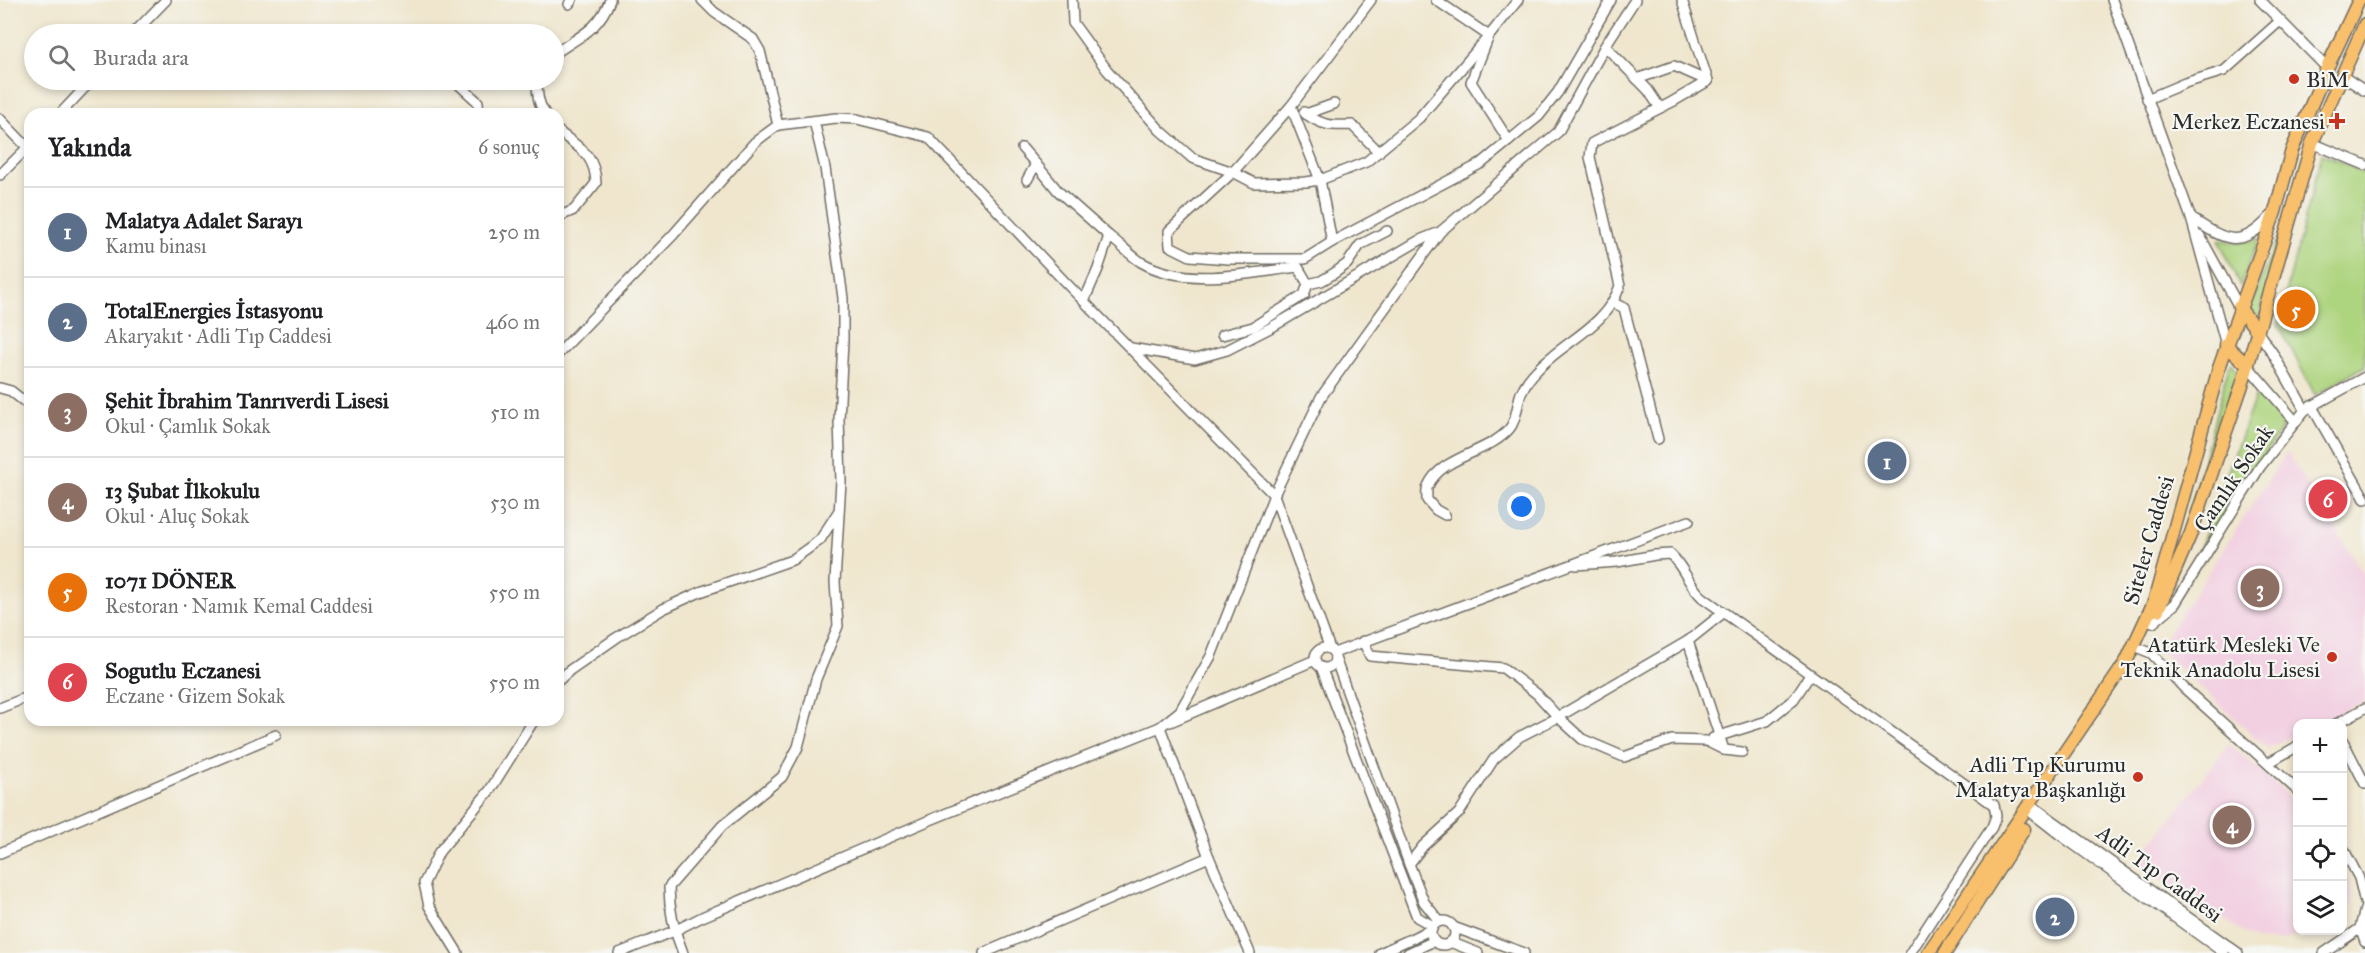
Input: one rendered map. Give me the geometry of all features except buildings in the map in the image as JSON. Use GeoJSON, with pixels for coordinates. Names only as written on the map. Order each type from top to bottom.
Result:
{"type":"FeatureCollection","features":[{"type":"Feature","properties":{"kind":"main road","name":"Siteler Caddesi"},"geometry":{"type":"LineString","coordinates":[[1947,952],[2032,809],[2126,662],[2154,602],[2226,345],[2275,212],[2292,150],[2359,0]]}},
{"type":"Feature","properties":{"kind":"main road","name":"Siteler Caddesi"},"geometry":{"type":"LineString","coordinates":[[1928,953],[2120,686],[2153,622],[2191,533],[2247,365],[2312,143],[2365,24]]}},
{"type":"Feature","properties":{"kind":"main road"},"geometry":{"type":"LineString","coordinates":[[2239,307],[2257,331]]}},
{"type":"Feature","properties":{"kind":"main road"},"geometry":{"type":"LineString","coordinates":[[2226,345],[2247,365]]}},
{"type":"Feature","properties":{"kind":"street"},"geometry":{"type":"LineString","coordinates":[[143,24],[166,0]]}},
{"type":"Feature","properties":{"kind":"street"},"geometry":{"type":"LineString","coordinates":[[564,47],[595,27],[605,14],[610,0]]}},
{"type":"Feature","properties":{"kind":"street"},"geometry":{"type":"LineString","coordinates":[[702,0],[714,12],[753,39],[760,51],[778,125]]}},
{"type":"Feature","properties":{"kind":"street"},"geometry":{"type":"LineString","coordinates":[[1072,0],[1073,23],[1107,70],[1160,130],[1192,158],[1233,172],[1254,183],[1320,180],[1366,162],[1419,118],[1518,0]]}},
{"type":"Feature","properties":{"kind":"street"},"geometry":{"type":"LineString","coordinates":[[1371,0],[1291,106],[1233,172],[1169,231],[1170,246],[1190,256],[1228,259],[1305,259],[1332,242],[1482,164],[1539,116],[1558,92],[1611,0]]}},
{"type":"Feature","properties":{"kind":"street"},"geometry":{"type":"LineString","coordinates":[[1436,0],[1451,4],[1489,36]]}},
{"type":"Feature","properties":{"kind":"street"},"geometry":{"type":"LineString","coordinates":[[1160,727],[1180,711],[1211,656],[1274,495],[1321,397],[1440,232],[1558,132],[1605,46],[1635,0]]}},
{"type":"Feature","properties":{"kind":"street"},"geometry":{"type":"LineString","coordinates":[[1682,0],[1708,81]]}},
{"type":"Feature","properties":{"kind":"street"},"geometry":{"type":"LineString","coordinates":[[2112,0],[2191,218],[2226,345]]}},
{"type":"Feature","properties":{"kind":"street"},"geometry":{"type":"LineString","coordinates":[[2260,0],[2327,68]]}},
{"type":"Feature","properties":{"kind":"street"},"geometry":{"type":"LineString","coordinates":[[2147,99],[2224,70],[2280,21]]}},
{"type":"Feature","properties":{"kind":"street"},"geometry":{"type":"LineString","coordinates":[[1489,36],[1471,82],[1509,141]]}},
{"type":"Feature","properties":{"kind":"street"},"geometry":{"type":"LineString","coordinates":[[1605,46],[1637,79],[1660,108]]}},
{"type":"Feature","properties":{"kind":"street"},"geometry":{"type":"LineString","coordinates":[[1637,79],[1674,66],[1708,81]]}},
{"type":"Feature","properties":{"kind":"street"},"geometry":{"type":"LineString","coordinates":[[2341,75],[2365,91]]}},
{"type":"Feature","properties":{"kind":"street"},"geometry":{"type":"LineString","coordinates":[[1445,515],[1436,510],[1427,500],[1427,487],[1438,473],[1462,457],[1496,441],[1511,427],[1522,391],[1537,370],[1595,324],[1614,303],[1620,286],[1589,149],[1592,143],[1708,81]]}},
{"type":"Feature","properties":{"kind":"street"},"geometry":{"type":"LineString","coordinates":[[66,108],[83,90]]}},
{"type":"Feature","properties":{"kind":"street"},"geometry":{"type":"LineString","coordinates":[[465,90],[478,102],[478,108]]}},
{"type":"Feature","properties":{"kind":"street"},"geometry":{"type":"LineString","coordinates":[[536,90],[540,108]]}},
{"type":"Feature","properties":{"kind":"street"},"geometry":{"type":"LineString","coordinates":[[1306,114],[1334,104]]}},
{"type":"Feature","properties":{"kind":"street"},"geometry":{"type":"LineString","coordinates":[[1291,106],[1319,123],[1332,126],[1352,124],[1379,152]]}},
{"type":"Feature","properties":{"kind":"street"},"geometry":{"type":"LineString","coordinates":[[1291,106],[1320,180],[1332,242]]}},
{"type":"Feature","properties":{"kind":"street"},"geometry":{"type":"LineString","coordinates":[[564,348],[673,235],[755,142],[778,125],[836,118],[857,119],[928,137],[1274,495],[1409,864],[1435,925],[1431,935],[1434,941],[1444,945],[1450,942],[1455,933],[1453,927]]}},
{"type":"Feature","properties":{"kind":"street"},"geometry":{"type":"LineString","coordinates":[[0,119],[24,141]]}},
{"type":"Feature","properties":{"kind":"street"},"geometry":{"type":"LineString","coordinates":[[683,953],[674,931],[669,906],[669,887],[722,826],[782,777],[798,747],[816,680],[838,626],[835,582],[839,510],[843,298],[825,168],[814,121]]}},
{"type":"Feature","properties":{"kind":"street"},"geometry":{"type":"LineString","coordinates":[[564,136],[584,152],[595,167],[596,183],[574,210],[564,214]]}},
{"type":"Feature","properties":{"kind":"street"},"geometry":{"type":"LineString","coordinates":[[2312,143],[2365,165]]}},
{"type":"Feature","properties":{"kind":"street"},"geometry":{"type":"LineString","coordinates":[[1022,148],[1058,191],[1140,261],[1170,274],[1196,277],[1298,267],[1308,284]]}},
{"type":"Feature","properties":{"kind":"street"},"geometry":{"type":"LineString","coordinates":[[0,175],[24,151]]}},
{"type":"Feature","properties":{"kind":"street"},"geometry":{"type":"LineString","coordinates":[[1027,180],[1036,164]]}},
{"type":"Feature","properties":{"kind":"street"},"geometry":{"type":"LineString","coordinates":[[2191,218],[2221,237],[2233,239],[2246,237],[2262,226],[2275,212]]}},
{"type":"Feature","properties":{"kind":"street"},"geometry":{"type":"LineString","coordinates":[[2191,218],[2239,307]]}},
{"type":"Feature","properties":{"kind":"street"},"geometry":{"type":"LineString","coordinates":[[1308,284],[1321,281],[1333,274],[1347,264],[1360,244],[1387,231]]}},
{"type":"Feature","properties":{"kind":"street"},"geometry":{"type":"LineString","coordinates":[[1131,348],[1195,359],[1227,350],[1272,327],[1420,240],[1440,232]]}},
{"type":"Feature","properties":{"kind":"street"},"geometry":{"type":"LineString","coordinates":[[1084,301],[1109,236]]}},
{"type":"Feature","properties":{"kind":"street"},"geometry":{"type":"LineString","coordinates":[[1222,335],[1253,327],[1304,295],[1308,284]]}},
{"type":"Feature","properties":{"kind":"street"},"geometry":{"type":"LineString","coordinates":[[1614,303],[1624,308],[1658,439]]}},
{"type":"Feature","properties":{"kind":"street"},"geometry":{"type":"LineString","coordinates":[[2257,331],[2308,407],[2365,499]]}},
{"type":"Feature","properties":{"kind":"street"},"geometry":{"type":"LineString","coordinates":[[2247,365],[2296,422]]}},
{"type":"Feature","properties":{"kind":"street","name":"Çamlık Sokak"},"geometry":{"type":"LineString","coordinates":[[2153,622],[2175,604],[2260,467],[2308,407],[2365,377]]}},
{"type":"Feature","properties":{"kind":"street"},"geometry":{"type":"LineString","coordinates":[[0,388],[11,391],[24,401]]}},
{"type":"Feature","properties":{"kind":"street"},"geometry":{"type":"LineString","coordinates":[[564,676],[616,638],[663,609],[700,592],[792,560],[820,540],[839,510]]}},
{"type":"Feature","properties":{"kind":"street"},"geometry":{"type":"LineString","coordinates":[[1435,925],[1417,917],[1318,664],[1317,651],[1323,648],[1333,653],[1576,565],[1689,521]]}},
{"type":"Feature","properties":{"kind":"street"},"geometry":{"type":"LineString","coordinates":[[1576,565],[1670,554],[1678,562],[1690,586],[1723,613],[1994,805],[1996,816],[1992,827],[1910,953]]}},
{"type":"Feature","properties":{"kind":"street"},"geometry":{"type":"LineString","coordinates":[[1409,864],[1423,846],[1459,813],[1494,759],[1519,737],[1688,641],[1723,613]]}},
{"type":"Feature","properties":{"kind":"street"},"geometry":{"type":"LineString","coordinates":[[1364,641],[1370,656],[1503,668],[1537,694],[1557,717],[1582,739],[1624,756],[1672,740],[1706,741],[1767,722],[1794,699],[1810,675]]}},
{"type":"Feature","properties":{"kind":"street"},"geometry":{"type":"LineString","coordinates":[[1688,641],[1724,750]]}},
{"type":"Feature","properties":{"kind":"street"},"geometry":{"type":"LineString","coordinates":[[2140,649],[2151,653],[2183,687],[2293,786]]}},
{"type":"Feature","properties":{"kind":"street"},"geometry":{"type":"LineString","coordinates":[[619,953],[908,830],[1160,727],[1318,664],[1330,666],[1333,653]]}},
{"type":"Feature","properties":{"kind":"street"},"geometry":{"type":"LineString","coordinates":[[0,708],[24,698]]}},
{"type":"Feature","properties":{"kind":"street"},"geometry":{"type":"LineString","coordinates":[[2344,719],[2365,708]]}},
{"type":"Feature","properties":{"kind":"street"},"geometry":{"type":"LineString","coordinates":[[458,953],[429,906],[424,883],[439,852],[490,790],[530,726]]}},
{"type":"Feature","properties":{"kind":"street"},"geometry":{"type":"LineString","coordinates":[[1160,727],[1209,857],[1250,953]]}},
{"type":"Feature","properties":{"kind":"street"},"geometry":{"type":"LineString","coordinates":[[0,853],[276,735]]}},
{"type":"Feature","properties":{"kind":"street"},"geometry":{"type":"LineString","coordinates":[[1706,741],[1724,750],[1742,752]]}},
{"type":"Feature","properties":{"kind":"street"},"geometry":{"type":"LineString","coordinates":[[2347,747],[2365,784]]}},
{"type":"Feature","properties":{"kind":"street"},"geometry":{"type":"LineString","coordinates":[[2268,763],[2293,749]]}},
{"type":"Feature","properties":{"kind":"street","name":"Adli Tıp Caddesi"},"geometry":{"type":"LineString","coordinates":[[2032,809],[2224,953]]}},
{"type":"Feature","properties":{"kind":"street","name":"Adli Tıp Caddesi"},"geometry":{"type":"LineString","coordinates":[[2032,809],[2238,953]]}},
{"type":"Feature","properties":{"kind":"street"},"geometry":{"type":"LineString","coordinates":[[2347,854],[2360,878],[2365,903]]}},
{"type":"Feature","properties":{"kind":"street"},"geometry":{"type":"LineString","coordinates":[[984,953],[1209,857]]}},
{"type":"Feature","properties":{"kind":"street"},"geometry":{"type":"LineString","coordinates":[[2365,909],[2363,926],[2365,942]]}},
{"type":"Feature","properties":{"kind":"street"},"geometry":{"type":"LineString","coordinates":[[1380,953],[1447,921],[1453,927],[1524,953]]}},
{"type":"Feature","properties":{"kind":"street"},"geometry":{"type":"LineString","coordinates":[[2323,952],[2363,926]]}},
{"type":"Feature","properties":{"kind":"street"},"geometry":{"type":"LineString","coordinates":[[1408,953],[1434,941]]}},
{"type":"Feature","properties":{"kind":"street"},"geometry":{"type":"LineString","coordinates":[[1450,942],[1478,953]]}},
{"type":"Feature","properties":{"kind":"shaded area"},"geometry":{"type":"Polygon","coordinates":[[[2287,452],[2365,576],[2365,701],[2327,719],[2293,719],[2293,736],[2267,748],[2158,649],[2287,452]]]}},
{"type":"Feature","properties":{"kind":"shaded area"},"geometry":{"type":"Polygon","coordinates":[[[2229,744],[2293,801],[2293,935],[2300,935],[2280,941],[2255,940],[2137,863],[2229,744]]]}},
{"type":"Feature","properties":{"kind":"shaded area"},"geometry":{"type":"Polygon","coordinates":[[[2347,877],[2349,881],[2352,903],[2347,908],[2347,877]]]}},
{"type":"Feature","properties":{"kind":"green space"},"geometry":{"type":"Polygon","coordinates":[[[2322,153],[2365,174],[2365,366],[2315,395],[2278,324],[2322,153]]]}},
{"type":"Feature","properties":{"kind":"green space"},"geometry":{"type":"Polygon","coordinates":[[[2281,230],[2258,323],[2248,312],[2281,230]]]}},
{"type":"Feature","properties":{"kind":"green space"},"geometry":{"type":"Polygon","coordinates":[[[2259,239],[2240,286],[2219,240],[2239,243],[2259,239]]]}},
{"type":"Feature","properties":{"kind":"green space"},"geometry":{"type":"Polygon","coordinates":[[[2232,363],[2241,376],[2189,514],[2229,366],[2232,363]]]}},
{"type":"Feature","properties":{"kind":"green space"},"geometry":{"type":"Polygon","coordinates":[[[2257,392],[2284,425],[2198,554],[2257,392]]]}},
{"type":"Feature","properties":{"kind":"place","name":"BiM"},"geometry":{"type":"Point","coordinates":[2294,79]}},
{"type":"Feature","properties":{"kind":"place","name":"Merkez Eczanesi"},"geometry":{"type":"Point","coordinates":[2337,121]}},
{"type":"Feature","properties":{"kind":"place","name":"1071 DÖNER"},"geometry":{"type":"Point","coordinates":[2296,309]}},
{"type":"Feature","properties":{"kind":"place","name":"Malatya Adalet Sarayı"},"geometry":{"type":"Point","coordinates":[1887,461]}},
{"type":"Feature","properties":{"kind":"place","name":"Sogutlu Eczanesi"},"geometry":{"type":"Point","coordinates":[2328,499]}},
{"type":"Feature","properties":{"kind":"place","name":"Şehit İbrahim Tanrıverdi Lisesi"},"geometry":{"type":"Point","coordinates":[2260,588]}},
{"type":"Feature","properties":{"kind":"place","name":"Atatürk Mesleki Ve Teknik Anadolu Lisesi"},"geometry":{"type":"Point","coordinates":[2332,657]}},
{"type":"Feature","properties":{"kind":"place","name":"Adli Tıp Kurumu Malatya Başkanlığı"},"geometry":{"type":"Point","coordinates":[2138,777]}},
{"type":"Feature","properties":{"kind":"place","name":"13 Şubat İlkokulu"},"geometry":{"type":"Point","coordinates":[2232,825]}},
{"type":"Feature","properties":{"kind":"place","name":"TotalEnergies İstasyonu"},"geometry":{"type":"Point","coordinates":[2055,917]}}]}
